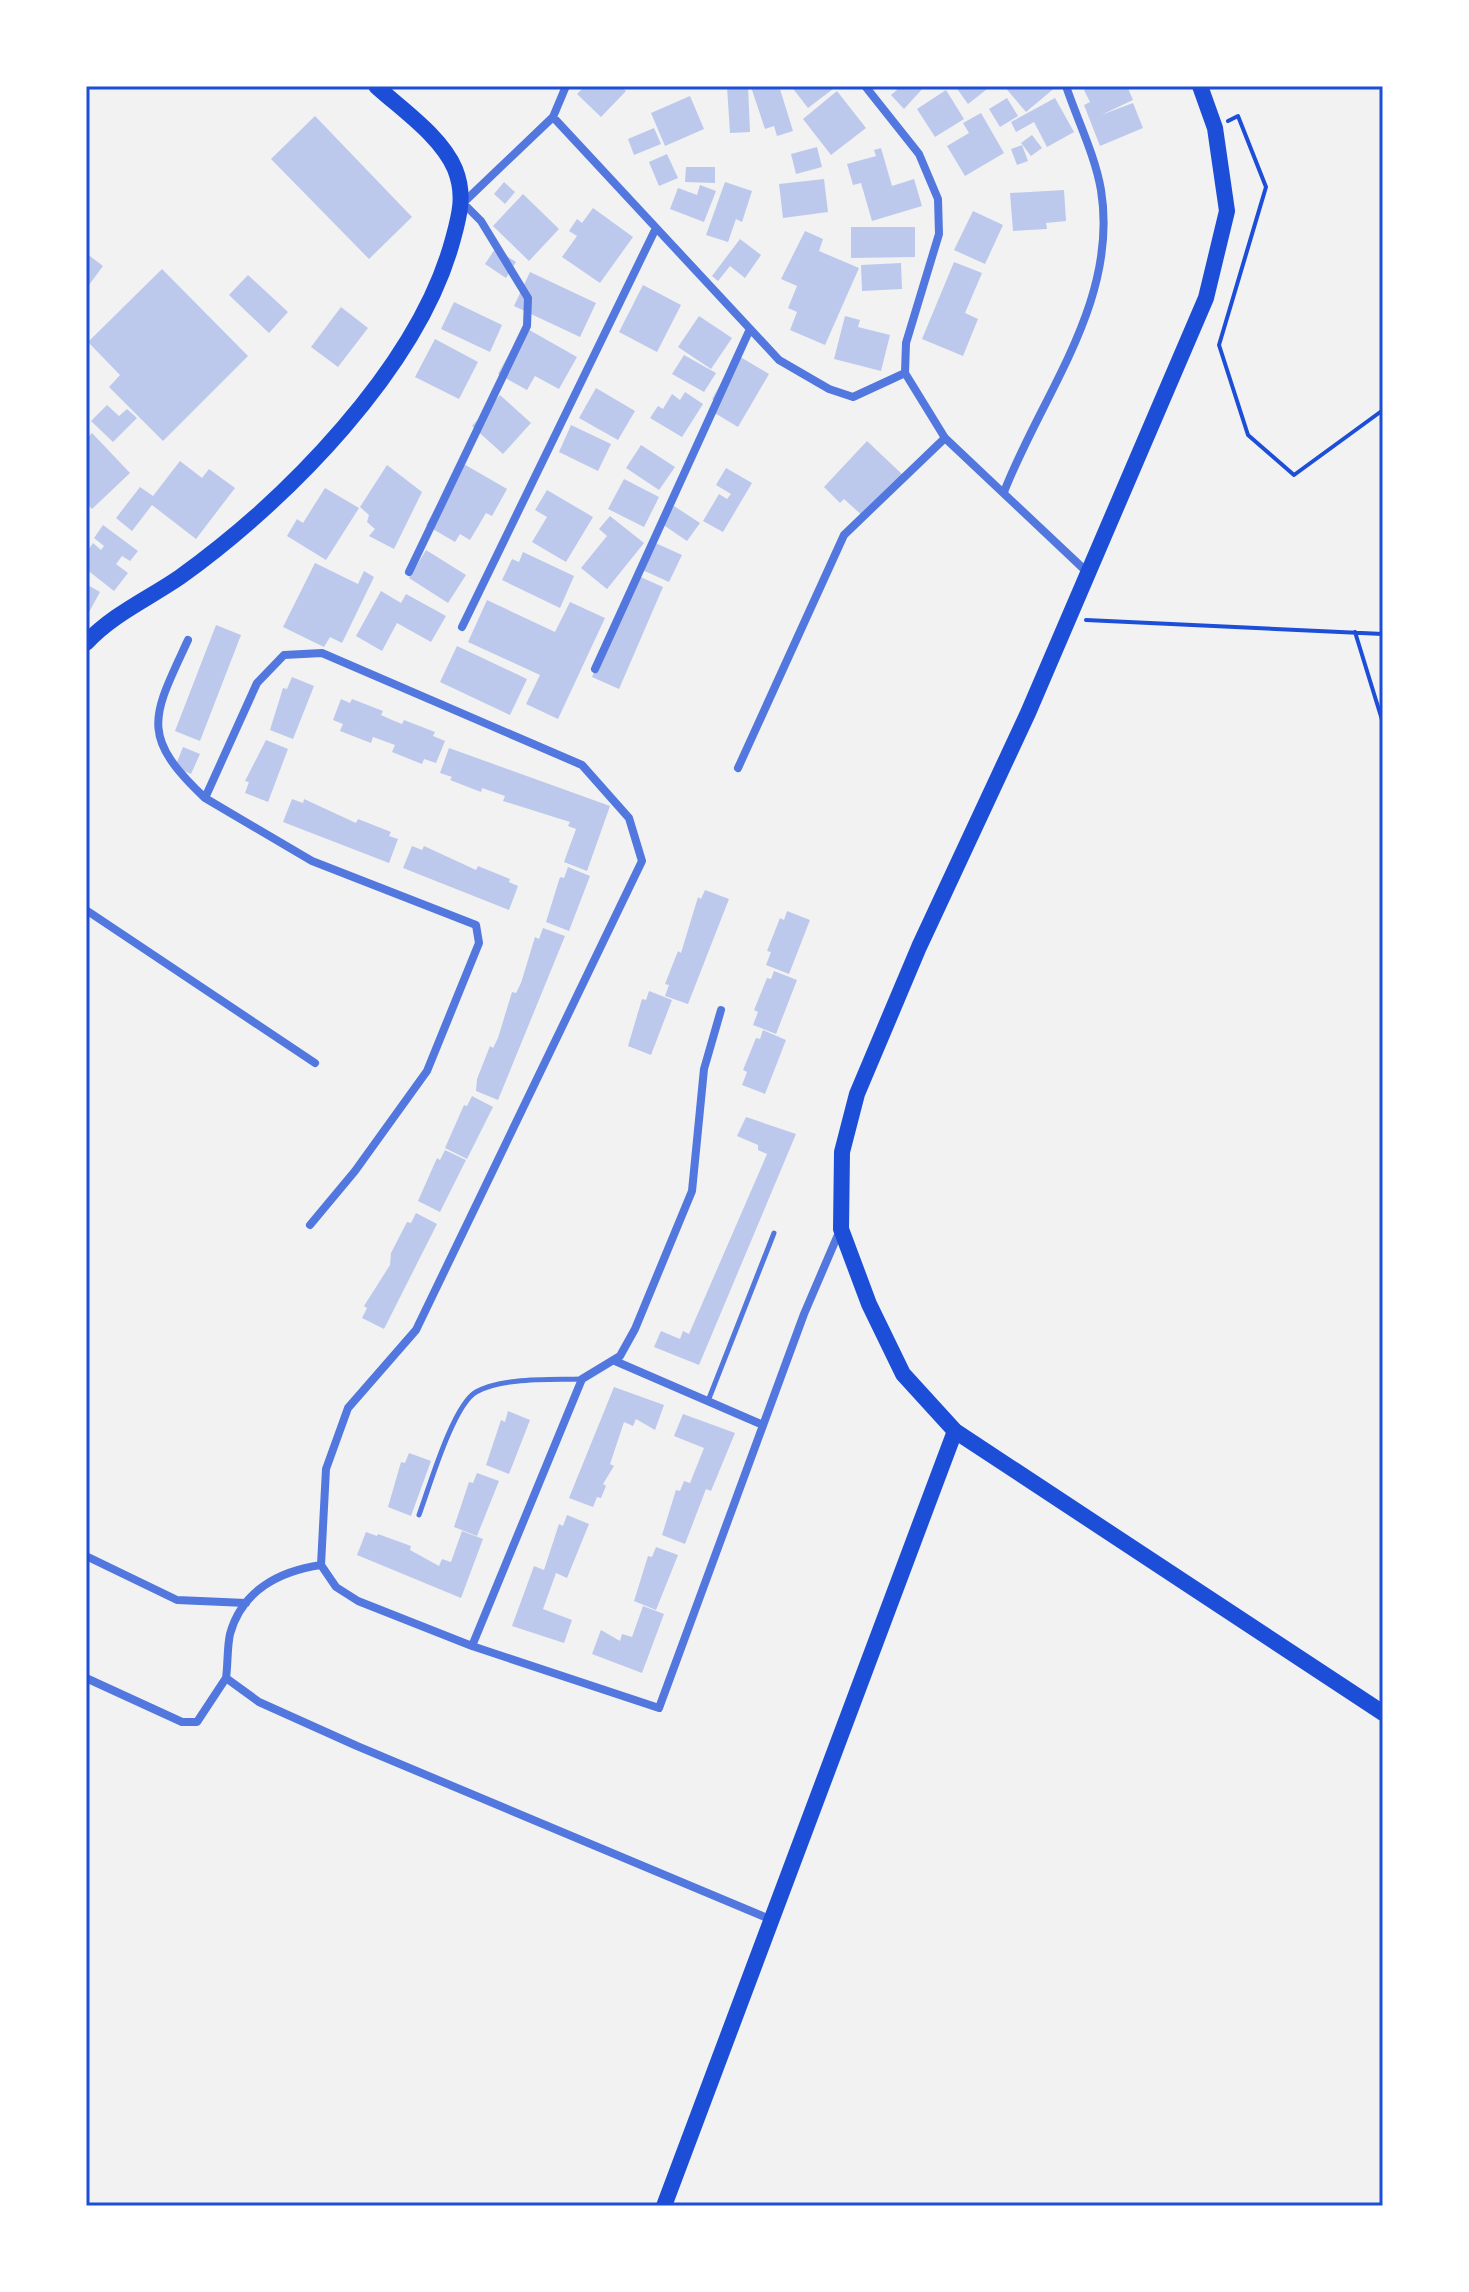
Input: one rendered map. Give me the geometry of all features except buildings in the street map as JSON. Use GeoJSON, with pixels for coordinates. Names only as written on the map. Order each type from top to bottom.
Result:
{"type":"FeatureCollection","features":[{"type":"Feature","properties":{"kind":"main road"},"geometry":{"type":"LineString","coordinates":[[86,643],[104,624],[180,577],[287,488],[372,393],[433,297],[463,203],[454,168],[430,136],[376,86]]}},
{"type":"Feature","properties":{"kind":"main road"},"geometry":{"type":"LineString","coordinates":[[1200,86],[1215,128],[1227,211],[1206,298],[1028,713],[919,947],[857,1094],[842,1152],[841,1229],[869,1304],[903,1374],[955,1431],[1383,1713]]}},
{"type":"Feature","properties":{"kind":"main road"},"geometry":{"type":"LineString","coordinates":[[664,2206],[955,1431]]}},
{"type":"Feature","properties":{"kind":"street"},"geometry":{"type":"LineString","coordinates":[[409,572],[527,326],[528,298],[481,221],[463,203],[553,117],[566,86]]}},
{"type":"Feature","properties":{"kind":"street"},"geometry":{"type":"LineString","coordinates":[[865,86],[919,154],[938,199],[939,234],[906,343],[905,373],[945,438],[1087,572]]}},
{"type":"Feature","properties":{"kind":"street"},"geometry":{"type":"LineString","coordinates":[[1004,492],[1094,297],[1104,242],[1100,188],[1066,86]]}},
{"type":"Feature","properties":{"kind":"street"},"geometry":{"type":"LineString","coordinates":[[553,117],[779,360],[829,389],[853,397],[905,373]]}},
{"type":"Feature","properties":{"kind":"street"},"geometry":{"type":"LineString","coordinates":[[462,627],[656,228]]}},
{"type":"Feature","properties":{"kind":"street"},"geometry":{"type":"LineString","coordinates":[[595,669],[750,329]]}},
{"type":"Feature","properties":{"kind":"street"},"geometry":{"type":"LineString","coordinates":[[738,768],[844,535],[945,438]]}},
{"type":"Feature","properties":{"kind":"street"},"geometry":{"type":"LineString","coordinates":[[188,640],[157,707],[159,743],[181,775],[205,798],[312,861],[476,925],[479,943],[427,1071],[355,1171],[310,1225]]}},
{"type":"Feature","properties":{"kind":"street"},"geometry":{"type":"LineString","coordinates":[[205,798],[257,683],[284,655],[322,653],[582,765],[629,818],[642,861],[416,1330],[348,1408],[326,1469],[321,1565],[336,1587],[358,1601],[472,1646],[659,1708],[804,1314],[841,1229]]}},
{"type":"Feature","properties":{"kind":"street"},"geometry":{"type":"LineString","coordinates":[[86,910],[315,1063]]}},
{"type":"Feature","properties":{"kind":"street"},"geometry":{"type":"LineString","coordinates":[[472,1646],[582,1379],[615,1361],[635,1329],[692,1191],[704,1069],[721,1010]]}},
{"type":"Feature","properties":{"kind":"street"},"geometry":{"type":"LineString","coordinates":[[615,1361],[763,1425]]}},
{"type":"Feature","properties":{"kind":"street"},"geometry":{"type":"LineString","coordinates":[[86,1556],[177,1600],[246,1603]]}},
{"type":"Feature","properties":{"kind":"street"},"geometry":{"type":"LineString","coordinates":[[86,1678],[182,1722],[197,1722],[226,1678],[230,1634],[246,1603],[266,1581],[290,1570],[321,1565]]}},
{"type":"Feature","properties":{"kind":"street"},"geometry":{"type":"LineString","coordinates":[[226,1678],[259,1702],[343,1740],[772,1920]]}},
{"type":"Feature","properties":{"kind":"lane"},"geometry":{"type":"LineString","coordinates":[[708,1401],[774,1233]]}},
{"type":"Feature","properties":{"kind":"lane"},"geometry":{"type":"LineString","coordinates":[[419,1515],[454,1421],[475,1392],[516,1381],[582,1379]]}},
{"type":"Feature","properties":{"kind":"path"},"geometry":{"type":"LineString","coordinates":[[1215,128],[1238,116],[1266,187],[1219,345],[1248,435],[1294,475],[1383,410]]}},
{"type":"Feature","properties":{"kind":"path"},"geometry":{"type":"LineString","coordinates":[[1067,619],[1383,634]]}},
{"type":"Feature","properties":{"kind":"path"},"geometry":{"type":"LineString","coordinates":[[1355,632],[1383,723]]}}]}
